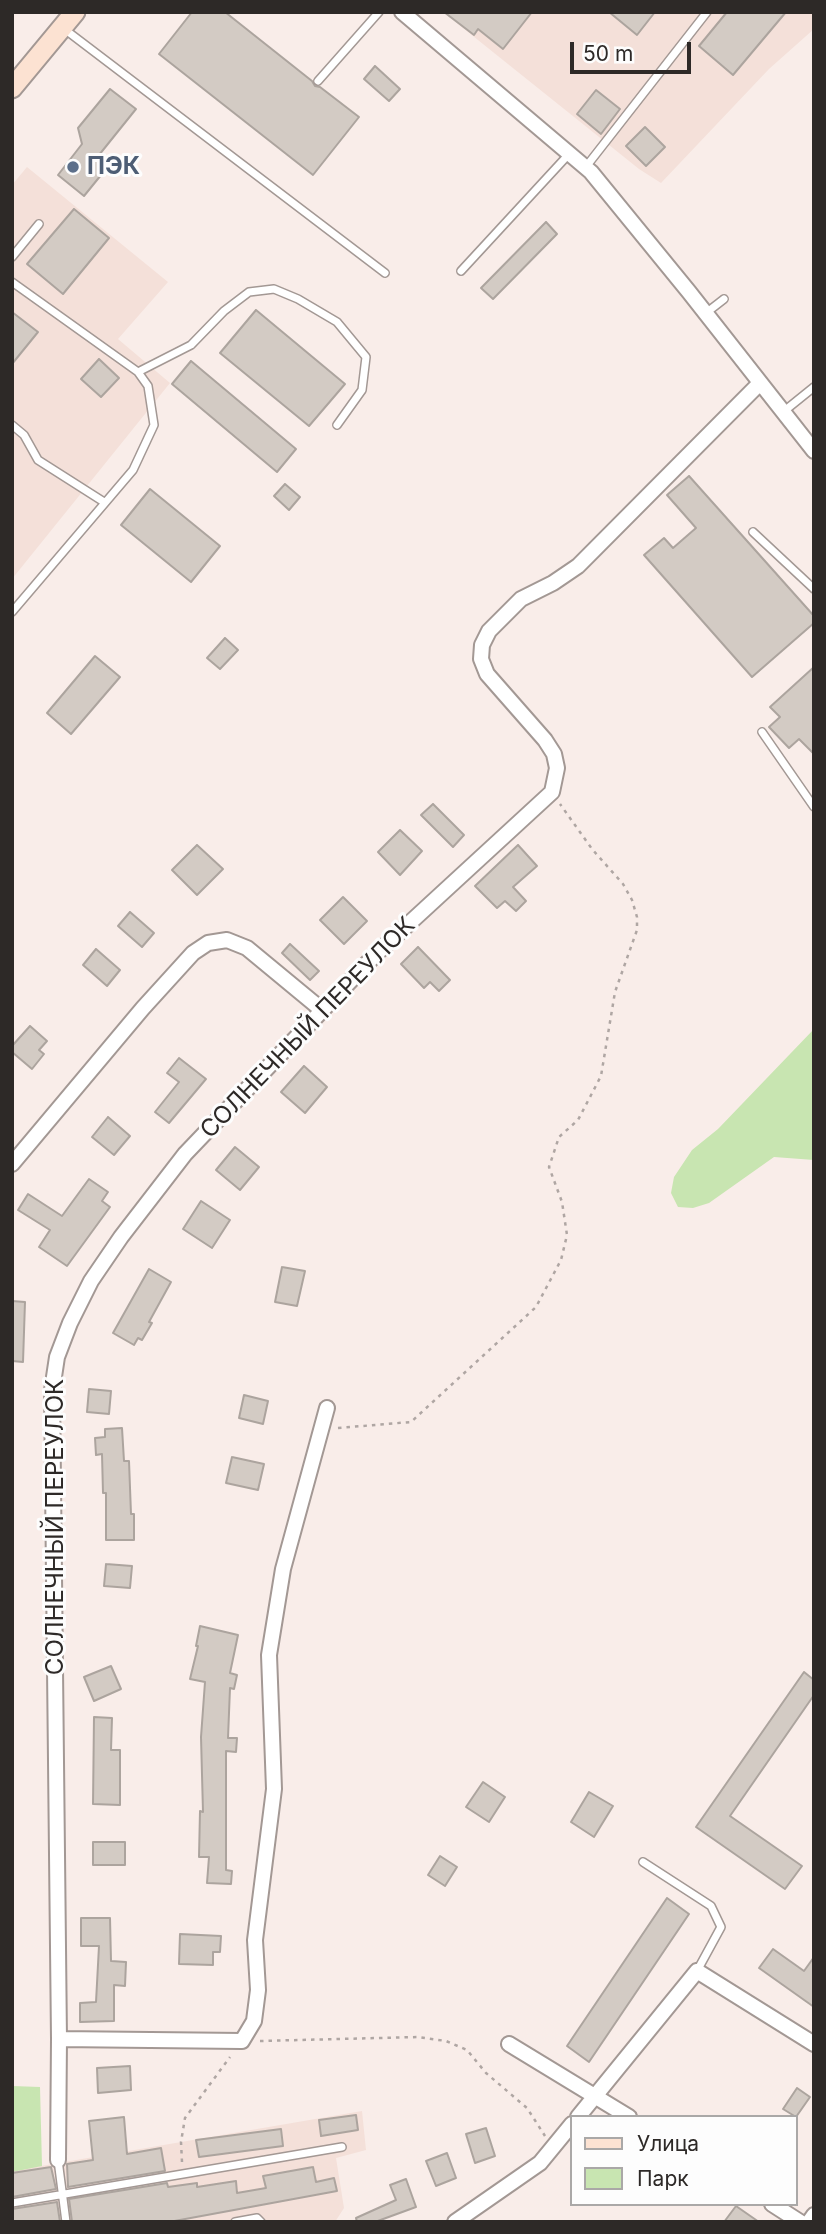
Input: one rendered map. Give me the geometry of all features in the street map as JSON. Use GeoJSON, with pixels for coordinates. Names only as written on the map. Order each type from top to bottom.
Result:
{"type":"FeatureCollection","features":[{"type":"Feature","properties":{"kind":"main road"},"geometry":{"type":"LineString","coordinates":[[12,89],[69,20]]}},
{"type":"Feature","properties":{"kind":"street"},"geometry":{"type":"LineString","coordinates":[[402,12],[585,168],[706,313],[814,451]]}},
{"type":"Feature","properties":{"kind":"street"},"geometry":{"type":"LineString","coordinates":[[552,792],[557,768],[554,754],[487,674],[481,659],[482,645],[489,631],[521,599],[553,583],[578,566],[760,383]]}},
{"type":"Feature","properties":{"kind":"street","name":"СОЛНЕЧНЫЙ ПЕРЕУЛОК"},"geometry":{"type":"LineString","coordinates":[[58,2160],[52,1390],[57,1357],[91,1280],[185,1154],[377,953],[552,792]]}},
{"type":"Feature","properties":{"kind":"street"},"geometry":{"type":"LineString","coordinates":[[12,1164],[143,1008],[193,953],[208,943],[227,940],[247,948],[322,1010]]}},
{"type":"Feature","properties":{"kind":"street"},"geometry":{"type":"LineString","coordinates":[[59,2039],[242,2041],[254,2021],[258,1990],[255,1940],[274,1789],[269,1655],[283,1569],[327,1408]]}},
{"type":"Feature","properties":{"kind":"street"},"geometry":{"type":"LineString","coordinates":[[580,2115],[697,1971],[814,2044]]}},
{"type":"Feature","properties":{"kind":"street"},"geometry":{"type":"LineString","coordinates":[[509,2044],[626,2115]]}},
{"type":"Feature","properties":{"kind":"street"},"geometry":{"type":"LineString","coordinates":[[455,2222],[540,2163],[570,2126]]}},
{"type":"Feature","properties":{"kind":"street"},"geometry":{"type":"LineString","coordinates":[[775,2206],[800,2222]]}},
{"type":"Feature","properties":{"kind":"street"},"geometry":{"type":"LineString","coordinates":[[809,2222],[814,2216]]}},
{"type":"Feature","properties":{"kind":"lane"},"geometry":{"type":"LineString","coordinates":[[318,81],[379,12]]}},
{"type":"Feature","properties":{"kind":"lane"},"geometry":{"type":"LineString","coordinates":[[585,168],[707,12]]}},
{"type":"Feature","properties":{"kind":"lane"},"geometry":{"type":"LineString","coordinates":[[69,20],[385,274]]}},
{"type":"Feature","properties":{"kind":"lane"},"geometry":{"type":"LineString","coordinates":[[461,271],[569,154]]}},
{"type":"Feature","properties":{"kind":"lane"},"geometry":{"type":"LineString","coordinates":[[12,257],[39,224]]}},
{"type":"Feature","properties":{"kind":"lane"},"geometry":{"type":"LineString","coordinates":[[12,282],[138,372],[148,386],[154,425],[133,470],[12,612]]}},
{"type":"Feature","properties":{"kind":"lane"},"geometry":{"type":"LineString","coordinates":[[138,372],[191,345],[224,311],[250,292],[274,289],[298,299],[337,322],[366,358],[362,390],[337,425]]}},
{"type":"Feature","properties":{"kind":"lane"},"geometry":{"type":"LineString","coordinates":[[706,313],[724,299]]}},
{"type":"Feature","properties":{"kind":"lane"},"geometry":{"type":"LineString","coordinates":[[783,412],[814,387]]}},
{"type":"Feature","properties":{"kind":"lane"},"geometry":{"type":"LineString","coordinates":[[12,425],[24,435],[38,460],[104,502]]}},
{"type":"Feature","properties":{"kind":"lane"},"geometry":{"type":"LineString","coordinates":[[753,532],[814,589]]}},
{"type":"Feature","properties":{"kind":"lane"},"geometry":{"type":"LineString","coordinates":[[762,732],[814,807]]}},
{"type":"Feature","properties":{"kind":"lane"},"geometry":{"type":"LineString","coordinates":[[643,1862],[711,1906],[721,1927],[697,1971]]}},
{"type":"Feature","properties":{"kind":"lane"},"geometry":{"type":"LineString","coordinates":[[12,2203],[342,2147]]}},
{"type":"Feature","properties":{"kind":"lane"},"geometry":{"type":"LineString","coordinates":[[58,2160],[66,2222]]}},
{"type":"Feature","properties":{"kind":"lane"},"geometry":{"type":"LineString","coordinates":[[235,2222],[257,2218],[261,2222]]}},
{"type":"Feature","properties":{"kind":"path"},"geometry":{"type":"LineString","coordinates":[[321,1430],[411,1422],[536,1307],[561,1261],[567,1235],[562,1202],[549,1167],[559,1137],[578,1120],[601,1076],[615,992],[637,930],[637,917],[623,884],[592,849],[552,792]]}},
{"type":"Feature","properties":{"kind":"path"},"geometry":{"type":"LineString","coordinates":[[182,2174],[181,2142],[185,2119],[242,2041],[418,2037],[446,2041],[467,2050],[486,2073],[527,2108],[552,2148]]}},
{"type":"Feature","properties":{"kind":"shaded area"},"geometry":{"type":"Polygon","coordinates":[[[443,12],[814,12],[814,29],[769,69],[661,183],[639,169],[443,12]]]}},
{"type":"Feature","properties":{"kind":"shaded area"},"geometry":{"type":"Polygon","coordinates":[[[27,167],[168,282],[118,339],[170,383],[12,579],[12,185],[27,167]]]}},
{"type":"Feature","properties":{"kind":"shaded area"},"geometry":{"type":"Polygon","coordinates":[[[362,2111],[366,2150],[336,2158],[344,2208],[335,2222],[12,2222],[12,2171],[362,2111]]]}},
{"type":"Feature","properties":{"kind":"green space"},"geometry":{"type":"Polygon","coordinates":[[[814,1029],[814,1160],[774,1157],[709,1203],[693,1208],[678,1207],[671,1193],[674,1177],[692,1150],[718,1129],[814,1029]]]}},
{"type":"Feature","properties":{"kind":"green space"},"geometry":{"type":"Polygon","coordinates":[[[12,2086],[40,2087],[42,2166],[12,2172],[12,2086]]]}},
{"type":"Feature","properties":{"kind":"building"},"geometry":{"type":"Polygon","coordinates":[[[192,12],[225,12],[315,86],[359,117],[313,175],[159,54],[192,12]]]}},
{"type":"Feature","properties":{"kind":"building"},"geometry":{"type":"Polygon","coordinates":[[[444,12],[532,12],[503,49],[478,29],[474,35],[444,12]]]}},
{"type":"Feature","properties":{"kind":"building"},"geometry":{"type":"Polygon","coordinates":[[[609,12],[655,12],[637,35],[609,12]]]}},
{"type":"Feature","properties":{"kind":"building"},"geometry":{"type":"Polygon","coordinates":[[[727,12],[786,12],[733,75],[699,46],[727,12]]]}},
{"type":"Feature","properties":{"kind":"building"},"geometry":{"type":"Polygon","coordinates":[[[375,66],[400,89],[389,101],[364,79],[375,66]]]}},
{"type":"Feature","properties":{"kind":"building"},"geometry":{"type":"Polygon","coordinates":[[[110,89],[136,109],[99,155],[110,164],[84,196],[58,175],[82,144],[78,128],[110,89]]]}},
{"type":"Feature","properties":{"kind":"building"},"geometry":{"type":"Polygon","coordinates":[[[596,90],[620,109],[601,134],[577,114],[596,90]]]}},
{"type":"Feature","properties":{"kind":"building"},"geometry":{"type":"Polygon","coordinates":[[[645,127],[665,147],[646,166],[626,146],[645,127]]]}},
{"type":"Feature","properties":{"kind":"building"},"geometry":{"type":"Polygon","coordinates":[[[74,209],[109,238],[63,294],[27,264],[74,209]]]}},
{"type":"Feature","properties":{"kind":"building"},"geometry":{"type":"Polygon","coordinates":[[[546,222],[557,234],[493,299],[481,288],[546,222]]]}},
{"type":"Feature","properties":{"kind":"building"},"geometry":{"type":"Polygon","coordinates":[[[256,310],[345,384],[309,426],[220,353],[256,310]]]}},
{"type":"Feature","properties":{"kind":"building"},"geometry":{"type":"Polygon","coordinates":[[[12,312],[38,332],[12,364],[12,312]]]}},
{"type":"Feature","properties":{"kind":"building"},"geometry":{"type":"Polygon","coordinates":[[[99,359],[119,378],[101,397],[81,379],[99,359]]]}},
{"type":"Feature","properties":{"kind":"building"},"geometry":{"type":"Polygon","coordinates":[[[191,361],[296,449],[277,472],[172,384],[191,361]]]}},
{"type":"Feature","properties":{"kind":"building"},"geometry":{"type":"Polygon","coordinates":[[[689,476],[814,616],[814,623],[752,677],[644,555],[664,538],[673,548],[696,528],[667,495],[689,476]]]}},
{"type":"Feature","properties":{"kind":"building"},"geometry":{"type":"Polygon","coordinates":[[[285,484],[300,497],[289,510],[274,496],[285,484]]]}},
{"type":"Feature","properties":{"kind":"building"},"geometry":{"type":"Polygon","coordinates":[[[150,489],[220,546],[191,582],[121,525],[150,489]]]}},
{"type":"Feature","properties":{"kind":"building"},"geometry":{"type":"Polygon","coordinates":[[[225,638],[238,650],[220,669],[207,658],[225,638]]]}},
{"type":"Feature","properties":{"kind":"building"},"geometry":{"type":"Polygon","coordinates":[[[95,656],[120,677],[71,734],[47,713],[95,656]]]}},
{"type":"Feature","properties":{"kind":"building"},"geometry":{"type":"Polygon","coordinates":[[[814,667],[814,754],[799,739],[789,748],[769,727],[780,717],[770,707],[814,667]]]}},
{"type":"Feature","properties":{"kind":"building"},"geometry":{"type":"Polygon","coordinates":[[[433,804],[464,835],[453,847],[421,815],[433,804]]]}},
{"type":"Feature","properties":{"kind":"building"},"geometry":{"type":"Polygon","coordinates":[[[400,830],[422,851],[400,875],[378,852],[400,830]]]}},
{"type":"Feature","properties":{"kind":"building"},"geometry":{"type":"Polygon","coordinates":[[[197,845],[223,869],[197,895],[172,870],[197,845]]]}},
{"type":"Feature","properties":{"kind":"building"},"geometry":{"type":"Polygon","coordinates":[[[518,845],[537,866],[513,887],[526,901],[516,911],[505,901],[497,908],[475,886],[518,845]]]}},
{"type":"Feature","properties":{"kind":"building"},"geometry":{"type":"Polygon","coordinates":[[[343,897],[367,921],[344,944],[320,920],[343,897]]]}},
{"type":"Feature","properties":{"kind":"building"},"geometry":{"type":"Polygon","coordinates":[[[130,912],[154,933],[142,947],[118,926],[130,912]]]}},
{"type":"Feature","properties":{"kind":"building"},"geometry":{"type":"Polygon","coordinates":[[[290,944],[319,971],[310,980],[282,953],[290,944]]]}},
{"type":"Feature","properties":{"kind":"building"},"geometry":{"type":"Polygon","coordinates":[[[418,947],[450,980],[439,991],[430,982],[424,988],[401,964],[418,947]]]}},
{"type":"Feature","properties":{"kind":"building"},"geometry":{"type":"Polygon","coordinates":[[[96,949],[120,970],[107,986],[83,965],[96,949]]]}},
{"type":"Feature","properties":{"kind":"building"},"geometry":{"type":"Polygon","coordinates":[[[30,1026],[47,1041],[39,1050],[44,1054],[32,1069],[12,1052],[12,1046],[30,1026]]]}},
{"type":"Feature","properties":{"kind":"building"},"geometry":{"type":"Polygon","coordinates":[[[179,1058],[206,1079],[169,1123],[155,1112],[179,1082],[167,1073],[179,1058]]]}},
{"type":"Feature","properties":{"kind":"building"},"geometry":{"type":"Polygon","coordinates":[[[304,1066],[327,1087],[305,1113],[281,1092],[304,1066]]]}},
{"type":"Feature","properties":{"kind":"building"},"geometry":{"type":"Polygon","coordinates":[[[108,1117],[130,1136],[114,1155],[92,1137],[108,1117]]]}},
{"type":"Feature","properties":{"kind":"building"},"geometry":{"type":"Polygon","coordinates":[[[235,1147],[259,1167],[240,1190],[216,1170],[235,1147]]]}},
{"type":"Feature","properties":{"kind":"building"},"geometry":{"type":"Polygon","coordinates":[[[89,1179],[108,1192],[102,1201],[110,1207],[67,1266],[39,1247],[50,1230],[18,1210],[28,1194],[62,1216],[89,1179]]]}},
{"type":"Feature","properties":{"kind":"building"},"geometry":{"type":"Polygon","coordinates":[[[201,1201],[230,1220],[212,1248],[183,1229],[201,1201]]]}},
{"type":"Feature","properties":{"kind":"building"},"geometry":{"type":"Polygon","coordinates":[[[282,1267],[305,1271],[297,1306],[275,1302],[282,1267]]]}},
{"type":"Feature","properties":{"kind":"building"},"geometry":{"type":"Polygon","coordinates":[[[149,1269],[171,1282],[149,1322],[152,1323],[142,1340],[138,1338],[134,1345],[113,1333],[149,1269]]]}},
{"type":"Feature","properties":{"kind":"building"},"geometry":{"type":"Polygon","coordinates":[[[12,1301],[25,1302],[23,1362],[12,1361],[12,1301]]]}},
{"type":"Feature","properties":{"kind":"building"},"geometry":{"type":"Polygon","coordinates":[[[89,1389],[111,1391],[109,1414],[87,1412],[89,1389]]]}},
{"type":"Feature","properties":{"kind":"building"},"geometry":{"type":"Polygon","coordinates":[[[244,1395],[268,1401],[263,1424],[239,1418],[244,1395]]]}},
{"type":"Feature","properties":{"kind":"building"},"geometry":{"type":"Polygon","coordinates":[[[122,1428],[124,1461],[129,1461],[134,1540],[106,1540],[106,1493],[103,1493],[102,1454],[96,1455],[95,1438],[105,1437],[105,1429],[122,1428]]]}},
{"type":"Feature","properties":{"kind":"building"},"geometry":{"type":"Polygon","coordinates":[[[232,1457],[264,1464],[258,1490],[226,1483],[232,1457]]]}},
{"type":"Feature","properties":{"kind":"building"},"geometry":{"type":"Polygon","coordinates":[[[106,1564],[132,1566],[130,1588],[104,1586],[106,1564]]]}},
{"type":"Feature","properties":{"kind":"building"},"geometry":{"type":"Polygon","coordinates":[[[200,1626],[238,1635],[230,1673],[237,1675],[234,1689],[230,1688],[228,1738],[237,1738],[236,1752],[226,1751],[226,1870],[232,1871],[231,1884],[207,1883],[209,1857],[199,1857],[200,1811],[203,1812],[201,1737],[205,1682],[190,1679],[200,1626]]]}},
{"type":"Feature","properties":{"kind":"building"},"geometry":{"type":"Polygon","coordinates":[[[111,1666],[121,1689],[94,1701],[84,1677],[111,1666]]]}},
{"type":"Feature","properties":{"kind":"building"},"geometry":{"type":"Polygon","coordinates":[[[804,1672],[814,1680],[814,1695],[730,1816],[802,1866],[785,1889],[696,1827],[804,1672]]]}},
{"type":"Feature","properties":{"kind":"building"},"geometry":{"type":"Polygon","coordinates":[[[94,1717],[112,1718],[111,1750],[120,1750],[120,1805],[93,1804],[94,1717]]]}},
{"type":"Feature","properties":{"kind":"building"},"geometry":{"type":"Polygon","coordinates":[[[483,1782],[505,1797],[489,1822],[466,1807],[483,1782]]]}},
{"type":"Feature","properties":{"kind":"building"},"geometry":{"type":"Polygon","coordinates":[[[589,1792],[613,1806],[594,1837],[571,1822],[589,1792]]]}},
{"type":"Feature","properties":{"kind":"building"},"geometry":{"type":"Polygon","coordinates":[[[93,1842],[125,1842],[125,1865],[93,1865],[93,1842]]]}},
{"type":"Feature","properties":{"kind":"building"},"geometry":{"type":"Polygon","coordinates":[[[440,1856],[457,1867],[445,1886],[428,1875],[440,1856]]]}},
{"type":"Feature","properties":{"kind":"building"},"geometry":{"type":"Polygon","coordinates":[[[667,1898],[689,1914],[589,2062],[567,2046],[667,1898]]]}},
{"type":"Feature","properties":{"kind":"building"},"geometry":{"type":"Polygon","coordinates":[[[81,1918],[110,1918],[111,1961],[126,1962],[125,1986],[114,1985],[114,2021],[80,2022],[80,2003],[96,2002],[99,1946],[81,1946],[81,1918]]]}},
{"type":"Feature","properties":{"kind":"building"},"geometry":{"type":"Polygon","coordinates":[[[180,1934],[221,1936],[220,1952],[213,1952],[213,1965],[179,1964],[180,1934]]]}},
{"type":"Feature","properties":{"kind":"building"},"geometry":{"type":"Polygon","coordinates":[[[773,1949],[804,1971],[814,1957],[814,2007],[759,1968],[773,1949]]]}},
{"type":"Feature","properties":{"kind":"building"},"geometry":{"type":"Polygon","coordinates":[[[130,2066],[131,2090],[98,2093],[97,2068],[130,2066]]]}},
{"type":"Feature","properties":{"kind":"building"},"geometry":{"type":"Polygon","coordinates":[[[797,2088],[810,2097],[797,2115],[783,2109],[797,2088]]]}},
{"type":"Feature","properties":{"kind":"building"},"geometry":{"type":"Polygon","coordinates":[[[356,2115],[358,2130],[321,2136],[319,2120],[356,2115]]]}},
{"type":"Feature","properties":{"kind":"building"},"geometry":{"type":"Polygon","coordinates":[[[124,2117],[127,2154],[161,2148],[165,2171],[68,2187],[67,2164],[93,2160],[89,2121],[124,2117]]]}},
{"type":"Feature","properties":{"kind":"building"},"geometry":{"type":"Polygon","coordinates":[[[486,2128],[495,2156],[475,2163],[466,2134],[486,2128]]]}},
{"type":"Feature","properties":{"kind":"building"},"geometry":{"type":"Polygon","coordinates":[[[281,2129],[283,2146],[199,2157],[196,2140],[281,2129]]]}},
{"type":"Feature","properties":{"kind":"building"},"geometry":{"type":"Polygon","coordinates":[[[447,2153],[456,2178],[436,2186],[426,2161],[447,2153]]]}},
{"type":"Feature","properties":{"kind":"building"},"geometry":{"type":"Polygon","coordinates":[[[51,2167],[56,2189],[12,2197],[12,2173],[51,2167]]]}},
{"type":"Feature","properties":{"kind":"building"},"geometry":{"type":"Polygon","coordinates":[[[313,2167],[316,2182],[334,2178],[337,2191],[169,2222],[72,2222],[69,2199],[167,2183],[168,2187],[197,2183],[197,2187],[236,2181],[237,2193],[266,2188],[263,2176],[313,2167]]]}},
{"type":"Feature","properties":{"kind":"building"},"geometry":{"type":"Polygon","coordinates":[[[406,2179],[416,2207],[375,2222],[357,2222],[356,2218],[396,2200],[390,2185],[406,2179]]]}},
{"type":"Feature","properties":{"kind":"building"},"geometry":{"type":"Polygon","coordinates":[[[57,2202],[60,2222],[12,2222],[12,2209],[57,2202]]]}},
{"type":"Feature","properties":{"kind":"building"},"geometry":{"type":"Polygon","coordinates":[[[736,2206],[759,2222],[724,2222],[736,2206]]]}},
{"type":"Feature","properties":{"kind":"place","name":"ПЭК"},"geometry":{"type":"Point","coordinates":[73,167]}}]}
